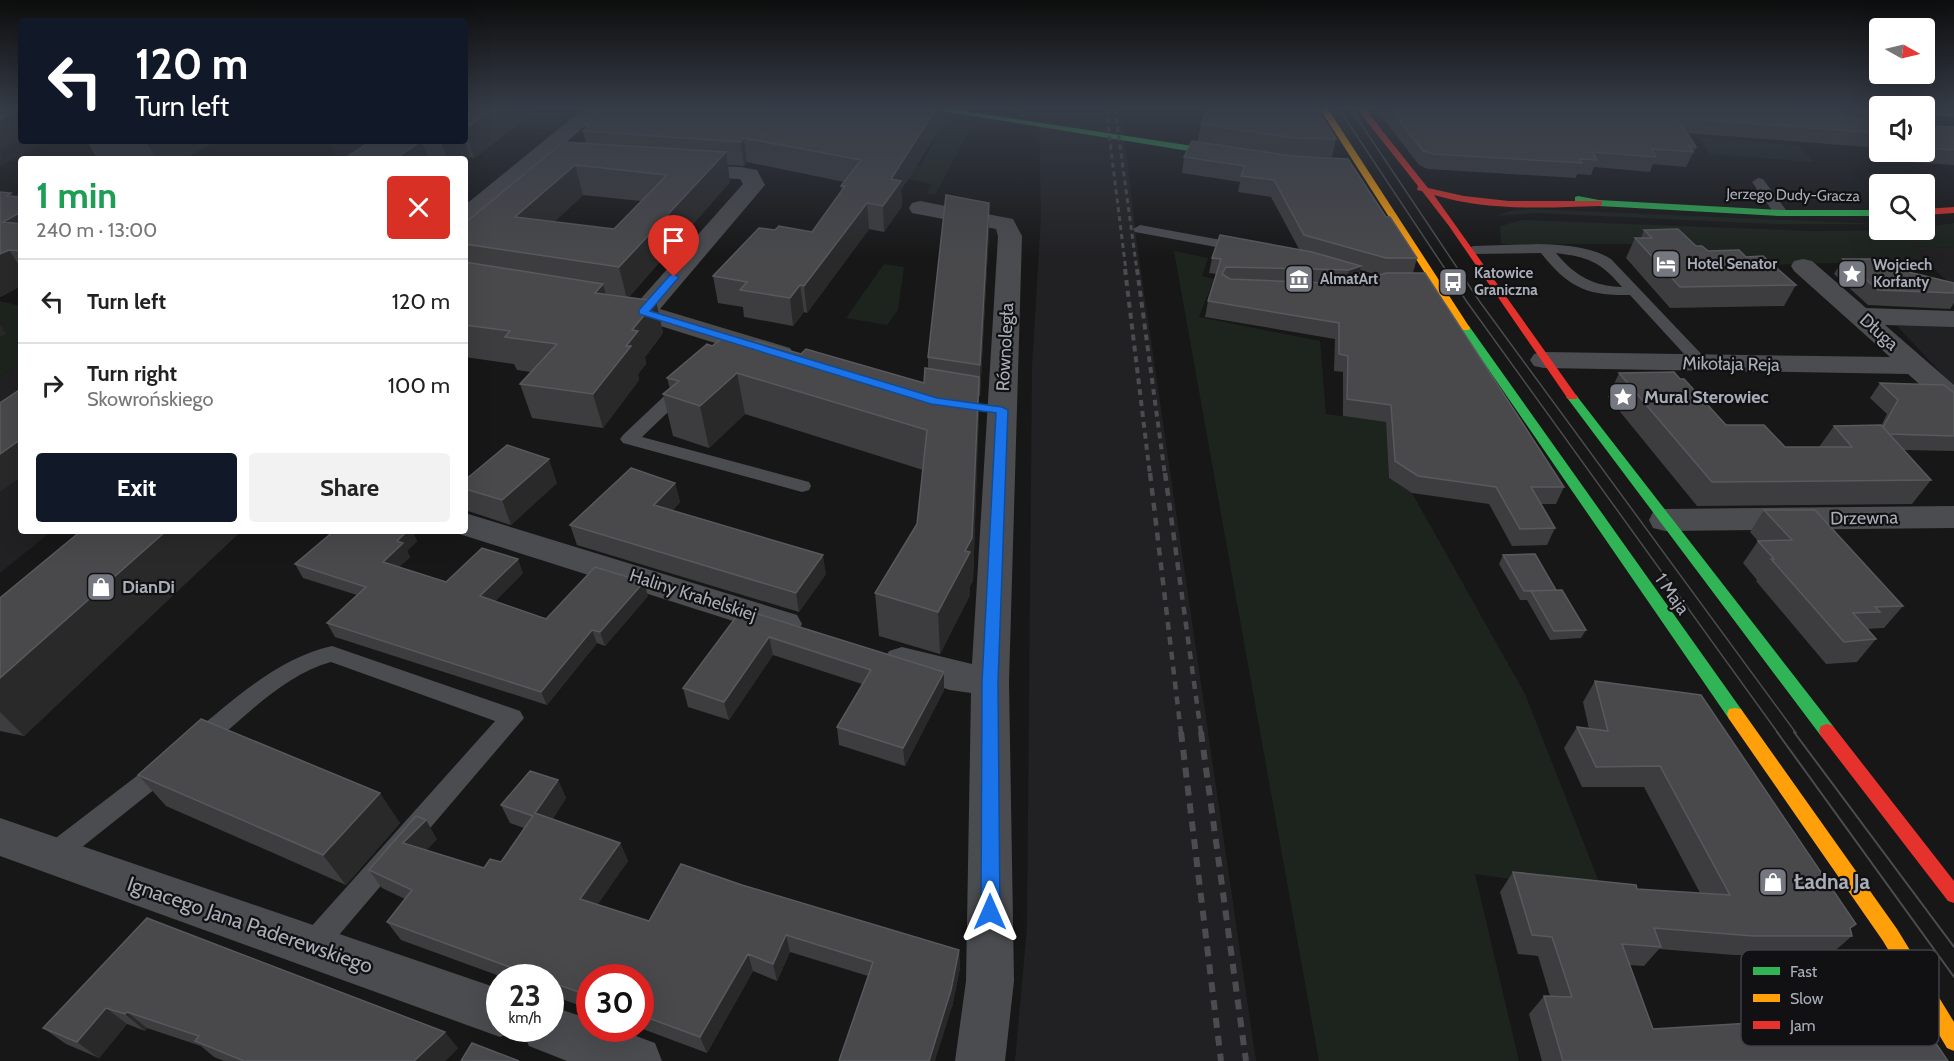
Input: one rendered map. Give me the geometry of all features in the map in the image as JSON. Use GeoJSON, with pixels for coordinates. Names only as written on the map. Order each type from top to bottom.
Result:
{"type":"FeatureCollection","features":[{"type":"Feature","properties":{"kind":"street"},"geometry":{"type":"LineString","coordinates":[[468,214],[535,159],[604,165]]}},
{"type":"Feature","properties":{"kind":"street","name":"1 Maja"},"geometry":{"type":"LineString","coordinates":[[1354,159],[1386,207],[1427,283],[1899,950]]}},
{"type":"Feature","properties":{"kind":"street"},"geometry":{"type":"LineString","coordinates":[[1359,167],[1385,159],[1423,189],[1451,223],[1544,360],[1954,895]]}},
{"type":"Feature","properties":{"kind":"street"},"geometry":{"type":"LineString","coordinates":[[1343,165],[1359,167],[1384,175]]}},
{"type":"Feature","properties":{"kind":"street"},"geometry":{"type":"LineString","coordinates":[[643,312],[754,184],[749,175],[741,173],[660,170]]}},
{"type":"Feature","properties":{"kind":"street"},"geometry":{"type":"LineString","coordinates":[[1400,181],[1423,189]]}},
{"type":"Feature","properties":{"kind":"street","name":"Jerzego Dudy-Gracza"},"geometry":{"type":"LineString","coordinates":[[1423,189],[1441,188],[1541,195],[1599,203],[1781,213],[1869,213]]}},
{"type":"Feature","properties":{"kind":"street"},"geometry":{"type":"LineString","coordinates":[[1386,207],[1423,189]]}},
{"type":"Feature","properties":{"kind":"street","name":"Jerzego Dudy-Gracza"},"geometry":{"type":"LineString","coordinates":[[1423,189],[1458,200],[1557,205],[1599,203]]}},
{"type":"Feature","properties":{"kind":"street"},"geometry":{"type":"LineString","coordinates":[[1480,216],[1514,204]]}},
{"type":"Feature","properties":{"kind":"street","name":"Równoległa"},"geometry":{"type":"LineString","coordinates":[[920,208],[1005,224],[1010,237],[988,409],[990,981],[980,1061]]}},
{"type":"Feature","properties":{"kind":"street"},"geometry":{"type":"LineString","coordinates":[[1935,211],[1954,210]]}},
{"type":"Feature","properties":{"kind":"street"},"geometry":{"type":"LineString","coordinates":[[1471,227],[1473,253]]}},
{"type":"Feature","properties":{"kind":"street","name":"Długa"},"geometry":{"type":"LineString","coordinates":[[1803,266],[1954,400]]}},
{"type":"Feature","properties":{"kind":"street"},"geometry":{"type":"LineString","coordinates":[[592,302],[643,312],[724,348],[808,362]]}},
{"type":"Feature","properties":{"kind":"street"},"geometry":{"type":"LineString","coordinates":[[1861,316],[1954,320]]}},
{"type":"Feature","properties":{"kind":"street","name":"Mikołaja Reja"},"geometry":{"type":"LineString","coordinates":[[1544,360],[1917,366]]}},
{"type":"Feature","properties":{"kind":"street","name":"Drzewna"},"geometry":{"type":"LineString","coordinates":[[1665,520],[1954,517]]}},
{"type":"Feature","properties":{"kind":"street","name":"Haliny Krahelskiej"},"geometry":{"type":"LineString","coordinates":[[468,526],[813,634]]}},
{"type":"Feature","properties":{"kind":"street"},"geometry":{"type":"LineString","coordinates":[[870,651],[950,675],[990,682]]}},
{"type":"Feature","properties":{"kind":"street","name":"Ignacego Jana Paderewskiego"},"geometry":{"type":"LineString","coordinates":[[0,837],[486,1008]]}},
{"type":"Feature","properties":{"kind":"street","name":"1 Maja"},"geometry":{"type":"LineString","coordinates":[[1939,1016],[1954,1041]]}},
{"type":"Feature","properties":{"kind":"street"},"geometry":{"type":"LineString","coordinates":[[564,1035],[637,1061]]}},
{"type":"Feature","properties":{"kind":"lane"},"geometry":{"type":"LineString","coordinates":[[1758,182],[1781,213]]}},
{"type":"Feature","properties":{"kind":"lane"},"geometry":{"type":"LineString","coordinates":[[1140,229],[1255,250]]}},
{"type":"Feature","properties":{"kind":"lane"},"geometry":{"type":"LineString","coordinates":[[1546,250],[1565,274],[1577,283],[1594,289],[1634,291]]}},
{"type":"Feature","properties":{"kind":"lane"},"geometry":{"type":"LineString","coordinates":[[1473,253],[1575,250],[1602,260],[1702,363]]}},
{"type":"Feature","properties":{"kind":"lane"},"geometry":{"type":"LineString","coordinates":[[1324,265],[1385,282],[1354,291]]}},
{"type":"Feature","properties":{"kind":"lane"},"geometry":{"type":"LineString","coordinates":[[694,378],[629,439],[802,486]]}},
{"type":"Feature","properties":{"kind":"lane"},"geometry":{"type":"LineString","coordinates":[[53,855],[294,667],[316,655],[332,654],[512,718],[311,946]]}},
{"type":"Feature","properties":{"kind":"shaded area"},"geometry":{"type":"Polygon","coordinates":[[[0,159],[15,159],[0,166],[0,159]]]}},
{"type":"Feature","properties":{"kind":"shaded area"},"geometry":{"type":"Polygon","coordinates":[[[925,159],[955,159],[935,195],[926,193],[932,184],[859,170],[893,162],[921,165],[925,159]]]}},
{"type":"Feature","properties":{"kind":"shaded area"},"geometry":{"type":"Polygon","coordinates":[[[1040,159],[1127,159],[1137,244],[1256,1061],[1015,1061],[1027,927],[1032,367],[1041,217],[1040,159]]]}},
{"type":"Feature","properties":{"kind":"shaded area"},"geometry":{"type":"Polygon","coordinates":[[[1768,159],[1810,159],[1813,162],[1768,159]]]}},
{"type":"Feature","properties":{"kind":"shaded area"},"geometry":{"type":"Polygon","coordinates":[[[1532,209],[1869,224],[1772,224],[1536,213],[1496,216],[1509,211],[1532,209]]]}},
{"type":"Feature","properties":{"kind":"shaded area"},"geometry":{"type":"Polygon","coordinates":[[[1522,220],[1810,231],[1869,230],[1869,240],[1935,240],[1935,226],[1954,223],[1954,248],[1910,246],[1925,260],[1706,267],[1685,244],[1501,244],[1500,226],[1522,220]]]}},
{"type":"Feature","properties":{"kind":"shaded area"},"geometry":{"type":"Polygon","coordinates":[[[1909,246],[1954,248],[1954,288],[1925,260],[1909,246]]]}},
{"type":"Feature","properties":{"kind":"shaded area"},"geometry":{"type":"Polygon","coordinates":[[[1174,251],[1208,258],[1202,276],[1214,279],[1199,317],[1320,341],[1326,414],[1386,422],[1389,478],[1412,493],[1525,694],[1603,892],[1475,874],[1519,1061],[1319,1061],[1174,251]]]}},
{"type":"Feature","properties":{"kind":"shaded area"},"geometry":{"type":"Polygon","coordinates":[[[884,264],[904,267],[898,310],[887,325],[846,318],[884,264]]]}},
{"type":"Feature","properties":{"kind":"shaded area"},"geometry":{"type":"Polygon","coordinates":[[[0,301],[18,305],[18,365],[0,377],[0,337],[5,334],[0,332],[0,301]]]}},
{"type":"Feature","properties":{"kind":"shaded area"},"geometry":{"type":"Polygon","coordinates":[[[1954,321],[1954,387],[1897,326],[1954,321]]]}},
{"type":"Feature","properties":{"kind":"shaded area"},"geometry":{"type":"Polygon","coordinates":[[[18,365],[18,534],[48,534],[0,573],[0,377],[18,365]]]}},
{"type":"Feature","properties":{"kind":"building"},"geometry":{"type":"Polygon","coordinates":[[[543,159],[720,159],[619,267],[468,244],[468,221],[543,159]],[[575,165],[515,217],[614,229],[667,175],[575,165]]]}},
{"type":"Feature","properties":{"kind":"building"},"geometry":{"type":"Polygon","coordinates":[[[853,159],[904,159],[891,179],[901,181],[883,206],[867,203],[804,286],[800,285],[790,298],[740,290],[747,282],[713,276],[759,228],[775,230],[779,226],[812,232],[845,186],[841,186],[861,160],[853,159]]]}},
{"type":"Feature","properties":{"kind":"building"},"geometry":{"type":"Polygon","coordinates":[[[1194,159],[1348,159],[1386,217],[1390,217],[1417,258],[1386,258],[1304,235],[1274,180],[1241,176],[1245,166],[1194,159]]]}},
{"type":"Feature","properties":{"kind":"building"},"geometry":{"type":"Polygon","coordinates":[[[1508,159],[1596,159],[1597,160],[1579,159],[1582,163],[1508,159]]]}},
{"type":"Feature","properties":{"kind":"building"},"geometry":{"type":"Polygon","coordinates":[[[0,192],[11,193],[7,196],[18,197],[18,214],[3,222],[18,224],[18,251],[9,250],[0,254],[0,192]]]}},
{"type":"Feature","properties":{"kind":"building"},"geometry":{"type":"Polygon","coordinates":[[[946,195],[989,203],[980,365],[928,357],[946,195]]]}},
{"type":"Feature","properties":{"kind":"building"},"geometry":{"type":"Polygon","coordinates":[[[1678,229],[1696,246],[1702,246],[1708,251],[1739,250],[1746,257],[1763,256],[1796,285],[1680,287],[1635,238],[1652,238],[1644,230],[1678,229]]]}},
{"type":"Feature","properties":{"kind":"building"},"geometry":{"type":"Polygon","coordinates":[[[1220,235],[1312,252],[1361,266],[1349,270],[1226,267],[1222,274],[1230,279],[1350,284],[1386,273],[1425,273],[1564,487],[1531,487],[1555,528],[1520,529],[1496,487],[1418,476],[1395,461],[1391,405],[1347,399],[1348,356],[1339,354],[1339,323],[1208,301],[1221,259],[1212,258],[1220,235]]]}},
{"type":"Feature","properties":{"kind":"building"},"geometry":{"type":"Polygon","coordinates":[[[1843,259],[1881,259],[1892,268],[1954,283],[1954,293],[1878,290],[1843,259]]]}},
{"type":"Feature","properties":{"kind":"building"},"geometry":{"type":"Polygon","coordinates":[[[468,262],[603,284],[595,293],[656,301],[632,330],[638,331],[626,346],[631,346],[593,394],[520,384],[557,344],[505,337],[510,331],[468,325],[468,262]]]}},
{"type":"Feature","properties":{"kind":"building"},"geometry":{"type":"Polygon","coordinates":[[[724,337],[751,345],[756,341],[801,354],[806,349],[924,383],[925,368],[979,377],[972,538],[965,551],[970,552],[938,612],[875,593],[917,524],[927,430],[737,373],[700,406],[663,394],[679,381],[667,378],[707,344],[712,346],[724,337]]]}},
{"type":"Feature","properties":{"kind":"building"},"geometry":{"type":"Polygon","coordinates":[[[1674,372],[1680,379],[1684,379],[1726,425],[1764,425],[1785,447],[1852,447],[1834,426],[1881,425],[1931,480],[1712,482],[1619,373],[1674,372]]]}},
{"type":"Feature","properties":{"kind":"building"},"geometry":{"type":"Polygon","coordinates":[[[1880,383],[1944,385],[1954,393],[1954,436],[1889,434],[1883,427],[1898,400],[1880,383]]]}},
{"type":"Feature","properties":{"kind":"building"},"geometry":{"type":"Polygon","coordinates":[[[18,391],[18,441],[0,454],[0,403],[18,391]]]}},
{"type":"Feature","properties":{"kind":"building"},"geometry":{"type":"Polygon","coordinates":[[[507,445],[549,459],[502,500],[468,490],[468,478],[507,445]]]}},
{"type":"Feature","properties":{"kind":"building"},"geometry":{"type":"Polygon","coordinates":[[[631,468],[675,483],[654,505],[823,555],[796,593],[570,525],[631,468]]]}},
{"type":"Feature","properties":{"kind":"building"},"geometry":{"type":"Polygon","coordinates":[[[1764,510],[1815,510],[1903,606],[1875,607],[1880,612],[1853,613],[1876,639],[1844,642],[1771,559],[1774,559],[1758,541],[1792,540],[1764,510]]]}},
{"type":"Feature","properties":{"kind":"building"},"geometry":{"type":"Polygon","coordinates":[[[77,534],[163,534],[0,678],[0,598],[77,534]]]}},
{"type":"Feature","properties":{"kind":"building"},"geometry":{"type":"Polygon","coordinates":[[[330,534],[404,534],[397,541],[403,543],[383,562],[446,582],[482,548],[518,559],[480,596],[546,619],[595,567],[644,582],[600,632],[592,630],[541,692],[327,623],[366,587],[295,564],[330,534]]]}},
{"type":"Feature","properties":{"kind":"building"},"geometry":{"type":"Polygon","coordinates":[[[1535,554],[1556,590],[1524,591],[1503,555],[1535,554]]]}},
{"type":"Feature","properties":{"kind":"building"},"geometry":{"type":"Polygon","coordinates":[[[1562,590],[1586,630],[1554,631],[1531,591],[1562,590]]]}},
{"type":"Feature","properties":{"kind":"building"},"geometry":{"type":"Polygon","coordinates":[[[742,609],[944,672],[903,748],[837,727],[871,670],[769,637],[724,702],[683,688],[742,609]]]}},
{"type":"Feature","properties":{"kind":"building"},"geometry":{"type":"Polygon","coordinates":[[[1595,681],[1701,695],[1856,924],[1850,928],[1852,936],[1753,936],[1654,928],[1661,947],[1622,944],[1653,1029],[1741,1024],[1741,1046],[1938,1046],[1948,1061],[1563,1061],[1544,996],[1572,997],[1552,937],[1532,935],[1513,872],[1636,885],[1637,889],[1730,895],[1660,766],[1596,767],[1577,727],[1608,731],[1595,681]]]}},
{"type":"Feature","properties":{"kind":"building"},"geometry":{"type":"Polygon","coordinates":[[[201,719],[380,793],[323,855],[138,775],[201,719]]]}},
{"type":"Feature","properties":{"kind":"building"},"geometry":{"type":"Polygon","coordinates":[[[530,771],[558,780],[535,813],[620,843],[580,899],[649,921],[681,864],[742,885],[959,950],[951,990],[929,1061],[839,1061],[873,962],[786,935],[773,964],[748,954],[700,1037],[654,1020],[654,964],[576,964],[576,991],[564,987],[564,964],[501,964],[387,922],[412,890],[369,870],[416,816],[426,820],[403,843],[484,868],[490,859],[501,862],[533,816],[501,805],[530,771]]]}},
{"type":"Feature","properties":{"kind":"building"},"geometry":{"type":"Polygon","coordinates":[[[147,918],[445,1032],[414,1061],[244,1061],[195,1041],[199,1036],[127,1012],[125,1014],[106,1008],[77,1042],[43,1028],[147,918]]]}},
{"type":"Feature","properties":{"kind":"building"},"geometry":{"type":"Polygon","coordinates":[[[472,1043],[519,1061],[461,1061],[472,1043]]]}},
{"type":"Feature","properties":{"kind":"tram line"},"geometry":{"type":"LineString","coordinates":[[1372,159],[1467,302],[1778,733]]}},
{"type":"Feature","properties":{"kind":"tram line"},"geometry":{"type":"LineString","coordinates":[[1384,159],[1480,302],[1796,733]]}},
{"type":"Feature","properties":{"kind":"tram line"},"geometry":{"type":"LineString","coordinates":[[1777,732],[1934,950]]}},
{"type":"Feature","properties":{"kind":"tram line"},"geometry":{"type":"LineString","coordinates":[[1794,732],[1954,947]]}},
{"type":"Feature","properties":{"kind":"tram line"},"geometry":{"type":"LineString","coordinates":[[1939,956],[1954,977]]}},
{"type":"Feature","properties":{"kind":"railway"},"geometry":{"type":"LineString","coordinates":[[1112,159],[1126,271]]}},
{"type":"Feature","properties":{"kind":"railway"},"geometry":{"type":"LineString","coordinates":[[1122,159],[1137,271]]}},
{"type":"Feature","properties":{"kind":"railway"},"geometry":{"type":"LineString","coordinates":[[1125,269],[1150,475]]}},
{"type":"Feature","properties":{"kind":"railway"},"geometry":{"type":"LineString","coordinates":[[1137,269],[1165,475]]}},
{"type":"Feature","properties":{"kind":"railway"},"geometry":{"type":"LineString","coordinates":[[1150,473],[1181,733]]}},
{"type":"Feature","properties":{"kind":"railway"},"geometry":{"type":"LineString","coordinates":[[1165,473],[1201,733]]}},
{"type":"Feature","properties":{"kind":"railway"},"geometry":{"type":"LineString","coordinates":[[1181,732],[1221,1061]]}},
{"type":"Feature","properties":{"kind":"railway"},"geometry":{"type":"LineString","coordinates":[[1201,732],[1246,1061]]}},
{"type":"Feature","properties":{"kind":"traffic: fast"},"geometry":{"type":"LineString","coordinates":[[1578,199],[1599,203],[1781,213],[1869,213]]}},
{"type":"Feature","properties":{"kind":"traffic: fast"},"geometry":{"type":"LineString","coordinates":[[1465,328],[1735,714]]}},
{"type":"Feature","properties":{"kind":"traffic: fast"},"geometry":{"type":"LineString","coordinates":[[1572,397],[1827,731]]}},
{"type":"Feature","properties":{"kind":"traffic: slow"},"geometry":{"type":"LineString","coordinates":[[1356,159],[1465,328]]}},
{"type":"Feature","properties":{"kind":"traffic: slow"},"geometry":{"type":"LineString","coordinates":[[1735,714],[1899,950]]}},
{"type":"Feature","properties":{"kind":"traffic: slow"},"geometry":{"type":"LineString","coordinates":[[1939,1016],[1954,1041]]}},
{"type":"Feature","properties":{"kind":"traffic: jam"},"geometry":{"type":"LineString","coordinates":[[1400,159],[1452,224],[1572,397]]}},
{"type":"Feature","properties":{"kind":"traffic: jam"},"geometry":{"type":"LineString","coordinates":[[1420,188],[1464,199],[1509,204],[1599,203]]}},
{"type":"Feature","properties":{"kind":"traffic: jam"},"geometry":{"type":"LineString","coordinates":[[1935,211],[1954,210]]}},
{"type":"Feature","properties":{"kind":"traffic: jam"},"geometry":{"type":"LineString","coordinates":[[1827,731],[1954,895]]}},
{"type":"Feature","properties":{"kind":"place","name":"Hotel Senator"},"geometry":{"type":"Point","coordinates":[1666,264]}},
{"type":"Feature","properties":{"kind":"place","name":"Wojciech Korfanty"},"geometry":{"type":"Point","coordinates":[1852,274]}},
{"type":"Feature","properties":{"kind":"place","name":"AlmatArt"},"geometry":{"type":"Point","coordinates":[1299,279]}},
{"type":"Feature","properties":{"kind":"place","name":"Katowice Graniczna"},"geometry":{"type":"Point","coordinates":[1453,282]}},
{"type":"Feature","properties":{"kind":"place","name":"Mural Sterowiec"},"geometry":{"type":"Point","coordinates":[1623,397]}},
{"type":"Feature","properties":{"kind":"place","name":"DianDi"},"geometry":{"type":"Point","coordinates":[101,587]}},
{"type":"Feature","properties":{"kind":"place","name":"Ładna Ja"},"geometry":{"type":"Point","coordinates":[1773,882]}},
{"type":"Feature","properties":{"kind":"route"},"geometry":{"type":"LineString","coordinates":[[674,277],[643,312],[936,401],[1002,410],[990,682],[990,912]]}}]}
